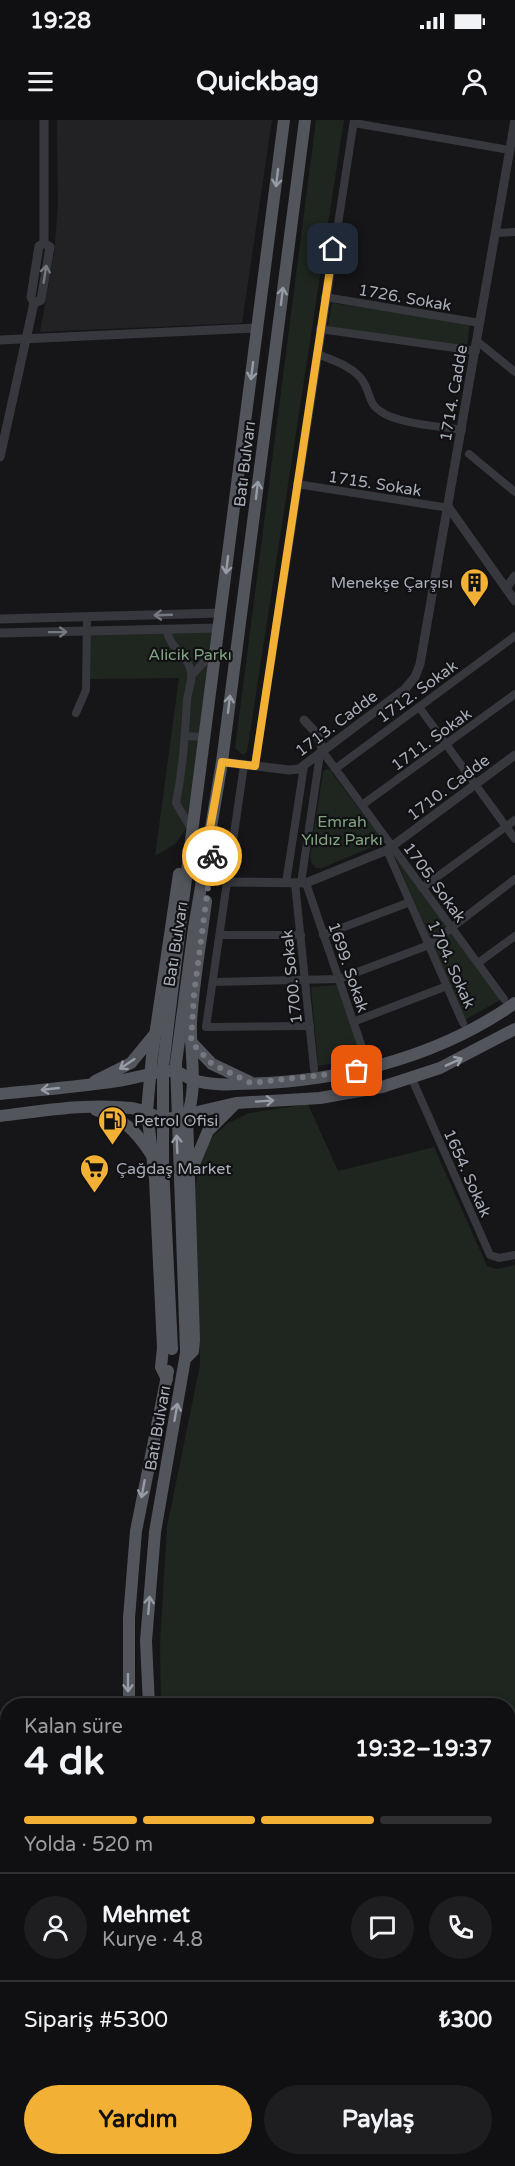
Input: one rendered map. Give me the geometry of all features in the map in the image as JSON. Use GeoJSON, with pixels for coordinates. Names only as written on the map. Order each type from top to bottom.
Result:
{"type":"FeatureCollection","features":[{"type":"Feature","properties":{"kind":"main road","name":"Batı Bulvarı"},"geometry":{"type":"LineString","coordinates":[[129,1698],[129,1617],[136,1531],[172,1349],[163,1167],[163,1067],[285,120]]}},
{"type":"Feature","properties":{"kind":"main road","name":"Batı Bulvarı"},"geometry":{"type":"LineString","coordinates":[[149,1698],[146,1641],[155,1532],[186,1354],[176,1063],[194,928],[222,762],[305,120]]}},
{"type":"Feature","properties":{"kind":"main road"},"geometry":{"type":"LineString","coordinates":[[166,1379],[161,1367],[164,1348],[152,1154],[147,1111],[149,1076],[173,902],[191,812],[196,806]]}},
{"type":"Feature","properties":{"kind":"main road"},"geometry":{"type":"LineString","coordinates":[[186,1354],[193,1352],[194,1340],[187,1116],[192,1101],[191,1042],[194,994],[213,849],[209,834]]}},
{"type":"Feature","properties":{"kind":"main road"},"geometry":{"type":"LineString","coordinates":[[0,1094],[90,1085],[169,1071],[183,1072],[191,1079],[235,1084],[345,1073],[393,1062],[468,1033],[509,1001]]}},
{"type":"Feature","properties":{"kind":"main road"},"geometry":{"type":"LineString","coordinates":[[0,1116],[90,1107],[147,1111],[158,1118],[187,1116],[236,1103],[353,1093],[411,1079],[468,1055],[515,1029]]}},
{"type":"Feature","properties":{"kind":"main road"},"geometry":{"type":"LineString","coordinates":[[90,1085],[131,1063],[156,1032]]}},
{"type":"Feature","properties":{"kind":"main road"},"geometry":{"type":"LineString","coordinates":[[191,1042],[212,1064],[251,1083]]}},
{"type":"Feature","properties":{"kind":"main road"},"geometry":{"type":"LineString","coordinates":[[189,1178],[208,1131],[236,1103]]}},
{"type":"Feature","properties":{"kind":"main road"},"geometry":{"type":"LineString","coordinates":[[90,1107],[125,1122],[152,1154]]}},
{"type":"Feature","properties":{"kind":"street"},"geometry":{"type":"LineString","coordinates":[[0,457],[34,303],[41,300],[50,247],[44,243],[44,120]]}},
{"type":"Feature","properties":{"kind":"street","name":"1714. Cadde"},"geometry":{"type":"LineString","coordinates":[[418,670],[449,508],[515,120]]}},
{"type":"Feature","properties":{"kind":"street"},"geometry":{"type":"LineString","coordinates":[[255,766],[320,329],[354,122],[510,150]]}},
{"type":"Feature","properties":{"kind":"street"},"geometry":{"type":"LineString","coordinates":[[496,233],[515,232]]}},
{"type":"Feature","properties":{"kind":"street","name":"1726. Sokak"},"geometry":{"type":"LineString","coordinates":[[325,297],[480,323]]}},
{"type":"Feature","properties":{"kind":"street"},"geometry":{"type":"LineString","coordinates":[[0,340],[258,328]]}},
{"type":"Feature","properties":{"kind":"street"},"geometry":{"type":"LineString","coordinates":[[320,329],[476,346],[515,372]]}},
{"type":"Feature","properties":{"kind":"street"},"geometry":{"type":"LineString","coordinates":[[317,354],[342,364],[364,382],[369,399],[381,412],[409,422],[462,430]]}},
{"type":"Feature","properties":{"kind":"street"},"geometry":{"type":"LineString","coordinates":[[469,454],[515,492]]}},
{"type":"Feature","properties":{"kind":"street","name":"1715. Sokak"},"geometry":{"type":"LineString","coordinates":[[297,484],[449,508]]}},
{"type":"Feature","properties":{"kind":"street"},"geometry":{"type":"LineString","coordinates":[[449,508],[515,601]]}},
{"type":"Feature","properties":{"kind":"street"},"geometry":{"type":"LineString","coordinates":[[506,588],[515,576]]}},
{"type":"Feature","properties":{"kind":"street"},"geometry":{"type":"LineString","coordinates":[[0,619],[221,613]]}},
{"type":"Feature","properties":{"kind":"street"},"geometry":{"type":"LineString","coordinates":[[76,713],[86,690],[87,617]]}},
{"type":"Feature","properties":{"kind":"street"},"geometry":{"type":"LineString","coordinates":[[0,633],[219,628]]}},
{"type":"Feature","properties":{"kind":"street"},"geometry":{"type":"LineString","coordinates":[[167,629],[168,640],[190,666],[192,675],[188,697],[185,760],[176,803],[189,825]]}},
{"type":"Feature","properties":{"kind":"street","name":"1712. Sokak"},"geometry":{"type":"LineString","coordinates":[[335,769],[515,636]]}},
{"type":"Feature","properties":{"kind":"street"},"geometry":{"type":"LineString","coordinates":[[192,675],[217,648]]}},
{"type":"Feature","properties":{"kind":"street","name":"1713. Cadde"},"geometry":{"type":"LineString","coordinates":[[222,762],[289,770],[304,766],[405,689],[418,670]]}},
{"type":"Feature","properties":{"kind":"street","name":"1711. Sokak"},"geometry":{"type":"LineString","coordinates":[[362,806],[515,694]]}},
{"type":"Feature","properties":{"kind":"street"},"geometry":{"type":"LineString","coordinates":[[419,706],[515,838]]}},
{"type":"Feature","properties":{"kind":"street"},"geometry":{"type":"LineString","coordinates":[[297,883],[321,753],[318,735],[303,720]]}},
{"type":"Feature","properties":{"kind":"street"},"geometry":{"type":"LineString","coordinates":[[186,736],[205,737]]}},
{"type":"Feature","properties":{"kind":"street","name":"1705. Sokak"},"geometry":{"type":"LineString","coordinates":[[321,753],[362,806],[390,848],[509,1001]]}},
{"type":"Feature","properties":{"kind":"street","name":"1710. Cadde"},"geometry":{"type":"LineString","coordinates":[[227,882],[297,883],[390,848],[515,755]]}},
{"type":"Feature","properties":{"kind":"street"},"geometry":{"type":"LineString","coordinates":[[244,765],[206,1027],[310,1026]]}},
{"type":"Feature","properties":{"kind":"street"},"geometry":{"type":"LineString","coordinates":[[297,883],[304,766]]}},
{"type":"Feature","properties":{"kind":"street"},"geometry":{"type":"LineString","coordinates":[[422,888],[515,820]]}},
{"type":"Feature","properties":{"kind":"street","name":"1704. Sokak"},"geometry":{"type":"LineString","coordinates":[[390,848],[410,902],[463,1023]]}},
{"type":"Feature","properties":{"kind":"street"},"geometry":{"type":"LineString","coordinates":[[213,982],[305,982],[339,979],[429,945],[450,926],[515,879]]}},
{"type":"Feature","properties":{"kind":"street","name":"1699. Sokak"},"geometry":{"type":"LineString","coordinates":[[297,883],[323,935],[366,1059]]}},
{"type":"Feature","properties":{"kind":"street","name":"1700. Sokak"},"geometry":{"type":"LineString","coordinates":[[297,883],[315,1069]]}},
{"type":"Feature","properties":{"kind":"street"},"geometry":{"type":"LineString","coordinates":[[323,935],[410,902]]}},
{"type":"Feature","properties":{"kind":"street"},"geometry":{"type":"LineString","coordinates":[[219,935],[301,935]]}},
{"type":"Feature","properties":{"kind":"street"},"geometry":{"type":"LineString","coordinates":[[478,963],[515,936]]}},
{"type":"Feature","properties":{"kind":"street"},"geometry":{"type":"LineString","coordinates":[[353,1022],[447,986]]}},
{"type":"Feature","properties":{"kind":"street","name":"1654. Sokak"},"geometry":{"type":"LineString","coordinates":[[411,1079],[490,1255],[498,1258],[515,1255]]}},
{"type":"Feature","properties":{"kind":"shaded area"},"geometry":{"type":"Polygon","coordinates":[[[57,120],[272,120],[242,323],[40,332],[54,255],[58,205],[57,120]]]}},
{"type":"Feature","properties":{"kind":"green space"},"geometry":{"type":"Polygon","coordinates":[[[316,120],[344,120],[247,752],[243,755],[235,748],[316,120]]]}},
{"type":"Feature","properties":{"kind":"green space"},"geometry":{"type":"Polygon","coordinates":[[[332,303],[470,323],[467,347],[328,326],[332,303]]]}},
{"type":"Feature","properties":{"kind":"green space","name":"Alicik Parkı"},"geometry":{"type":"Polygon","coordinates":[[[219,628],[189,825],[175,844],[155,856],[179,678],[88,679],[87,631],[219,628]]]}},
{"type":"Feature","properties":{"kind":"green space","name":"Emrah Yıldız Parkı"},"geometry":{"type":"Polygon","coordinates":[[[326,769],[330,770],[384,842],[322,868],[316,868],[310,856],[323,772],[326,769]]]}},
{"type":"Feature","properties":{"kind":"green space"},"geometry":{"type":"Polygon","coordinates":[[[395,856],[447,925],[430,939],[395,856]]]}},
{"type":"Feature","properties":{"kind":"green space"},"geometry":{"type":"Polygon","coordinates":[[[450,929],[502,999],[465,1020],[432,944],[450,929]]]}},
{"type":"Feature","properties":{"kind":"green space"},"geometry":{"type":"Polygon","coordinates":[[[338,985],[362,1058],[318,1066],[311,987],[338,985]]]}},
{"type":"Feature","properties":{"kind":"green space"},"geometry":{"type":"Polygon","coordinates":[[[308,1104],[338,1171],[434,1147],[487,1266],[497,1269],[515,1265],[515,1698],[161,1698],[160,1643],[167,1527],[200,1365],[195,1188],[201,1156],[214,1135],[228,1123],[249,1113],[308,1104]]]}},
{"type":"Feature","properties":{"kind":"way so far"},"geometry":{"type":"LineString","coordinates":[[212,856],[194,994],[191,1042],[212,1064],[251,1083],[357,1071]]}},
{"type":"Feature","properties":{"kind":"place","name":"Menekşe Çarşısı"},"geometry":{"type":"Point","coordinates":[474,608]}},
{"type":"Feature","properties":{"kind":"place","name":"Petrol Ofisi"},"geometry":{"type":"Point","coordinates":[113,1146]}},
{"type":"Feature","properties":{"kind":"place","name":"Çağdaş Market"},"geometry":{"type":"Point","coordinates":[95,1194]}},
{"type":"Feature","properties":{"kind":"route"},"geometry":{"type":"LineString","coordinates":[[212,856],[213,849],[209,834],[222,762],[255,766],[333,249]]}}]}
